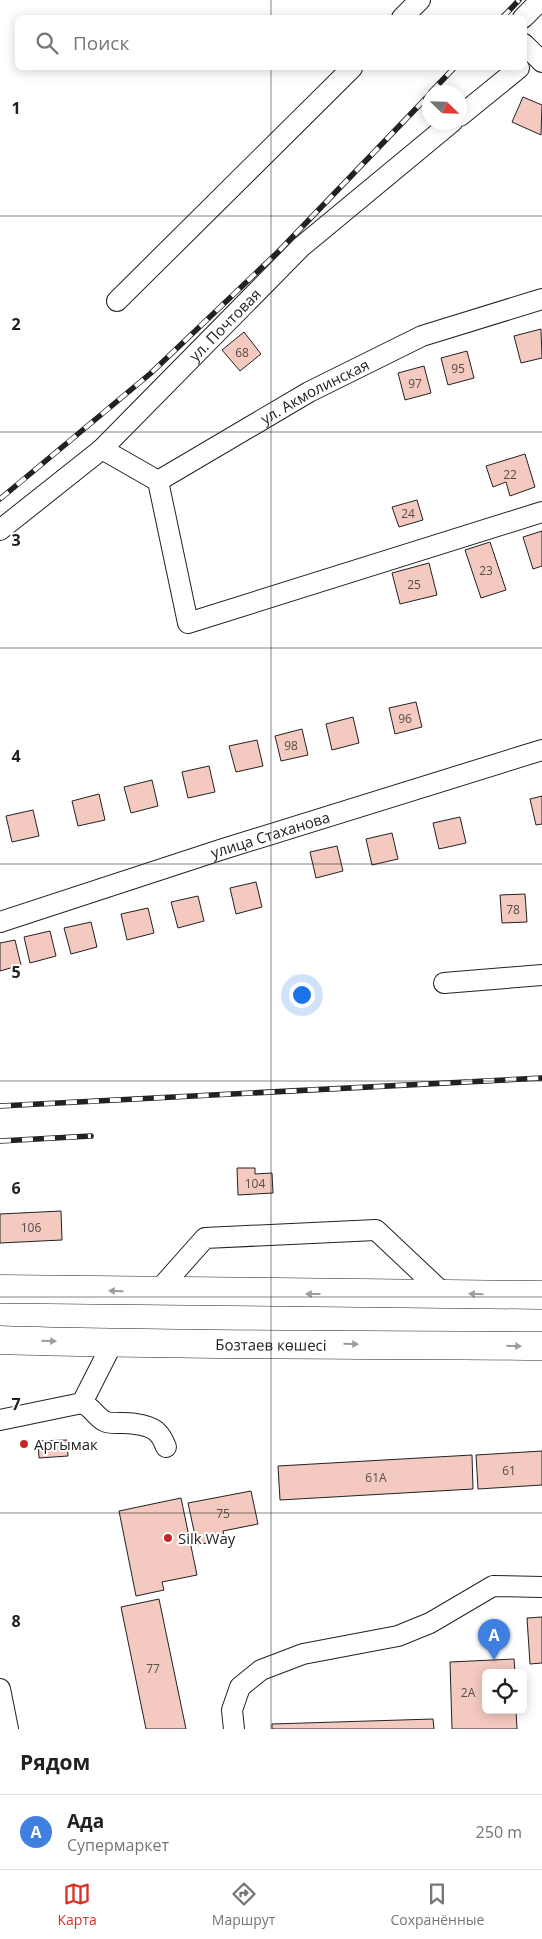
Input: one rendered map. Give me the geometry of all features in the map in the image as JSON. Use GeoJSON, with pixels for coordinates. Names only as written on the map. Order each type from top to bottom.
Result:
{"type":"FeatureCollection","features":[{"type":"Feature","properties":{"kind":"highway"},"geometry":{"type":"LineString","coordinates":[[0,1289],[542,1296]]}},
{"type":"Feature","properties":{"kind":"highway","name":"Бозтаев көшесі"},"geometry":{"type":"LineString","coordinates":[[0,1340],[112,1344],[299,1343],[542,1346]]}},
{"type":"Feature","properties":{"kind":"street"},"geometry":{"type":"LineString","coordinates":[[405,15],[420,0]]}},
{"type":"Feature","properties":{"kind":"street"},"geometry":{"type":"LineString","coordinates":[[526,15],[541,0]]}},
{"type":"Feature","properties":{"kind":"street"},"geometry":{"type":"LineString","coordinates":[[117,301],[350,70]]}},
{"type":"Feature","properties":{"kind":"street"},"geometry":{"type":"LineString","coordinates":[[467,110],[517,70]]}},
{"type":"Feature","properties":{"kind":"street","name":"ул. Почтовая"},"geometry":{"type":"LineString","coordinates":[[0,530],[102,449],[301,247],[442,130]]}},
{"type":"Feature","properties":{"kind":"street","name":"ул. Акмолинская"},"geometry":{"type":"LineString","coordinates":[[158,482],[309,392],[422,336],[542,299]]}},
{"type":"Feature","properties":{"kind":"street"},"geometry":{"type":"LineString","coordinates":[[102,449],[158,482],[188,623],[542,512]]}},
{"type":"Feature","properties":{"kind":"street","name":"улица Стаханова"},"geometry":{"type":"LineString","coordinates":[[0,922],[220,850],[542,750]]}},
{"type":"Feature","properties":{"kind":"street"},"geometry":{"type":"LineString","coordinates":[[444,983],[542,975]]}},
{"type":"Feature","properties":{"kind":"street"},"geometry":{"type":"LineString","coordinates":[[157,1292],[205,1238],[376,1230],[444,1294]]}},
{"type":"Feature","properties":{"kind":"street"},"geometry":{"type":"LineString","coordinates":[[82,1403],[112,1344]]}},
{"type":"Feature","properties":{"kind":"street"},"geometry":{"type":"LineString","coordinates":[[0,1420],[82,1403],[88,1405],[104,1422],[112,1424],[131,1423],[153,1429],[158,1433],[166,1447]]}},
{"type":"Feature","properties":{"kind":"street"},"geometry":{"type":"LineString","coordinates":[[234,1729],[232,1710],[240,1688],[261,1670],[303,1654],[398,1636],[430,1623],[493,1586],[542,1587]]}},
{"type":"Feature","properties":{"kind":"street"},"geometry":{"type":"LineString","coordinates":[[0,1689],[8,1729]]}},
{"type":"Feature","properties":{"kind":"building"},"geometry":{"type":"Polygon","coordinates":[[[523,97],[542,105],[541,135],[512,122],[523,97]]]}},
{"type":"Feature","properties":{"kind":"building"},"geometry":{"type":"Polygon","coordinates":[[[541,329],[542,358],[521,363],[514,336],[541,329]]]}},
{"type":"Feature","properties":{"kind":"building"},"geometry":{"type":"Polygon","coordinates":[[[244,332],[261,354],[240,371],[222,350],[244,332]]]}},
{"type":"Feature","properties":{"kind":"building"},"geometry":{"type":"Polygon","coordinates":[[[467,351],[474,378],[448,385],[441,358],[467,351]]]}},
{"type":"Feature","properties":{"kind":"building"},"geometry":{"type":"Polygon","coordinates":[[[424,366],[431,393],[405,400],[398,373],[424,366]]]}},
{"type":"Feature","properties":{"kind":"building"},"geometry":{"type":"Polygon","coordinates":[[[525,454],[535,487],[510,496],[506,482],[493,487],[486,466],[525,454]]]}},
{"type":"Feature","properties":{"kind":"building"},"geometry":{"type":"Polygon","coordinates":[[[417,500],[423,520],[399,527],[392,507],[417,500]]]}},
{"type":"Feature","properties":{"kind":"building"},"geometry":{"type":"Polygon","coordinates":[[[542,531],[542,566],[533,569],[523,537],[542,531]]]}},
{"type":"Feature","properties":{"kind":"building"},"geometry":{"type":"Polygon","coordinates":[[[490,542],[506,590],[481,598],[465,550],[490,542]]]}},
{"type":"Feature","properties":{"kind":"building"},"geometry":{"type":"Polygon","coordinates":[[[429,563],[437,595],[400,604],[392,573],[429,563]]]}},
{"type":"Feature","properties":{"kind":"building"},"geometry":{"type":"Polygon","coordinates":[[[416,702],[422,727],[395,734],[389,708],[416,702]]]}},
{"type":"Feature","properties":{"kind":"building"},"geometry":{"type":"Polygon","coordinates":[[[353,717],[359,743],[332,750],[326,724],[353,717]]]}},
{"type":"Feature","properties":{"kind":"building"},"geometry":{"type":"Polygon","coordinates":[[[302,729],[308,755],[281,761],[275,736],[302,729]]]}},
{"type":"Feature","properties":{"kind":"building"},"geometry":{"type":"Polygon","coordinates":[[[257,740],[263,766],[236,772],[229,746],[257,740]]]}},
{"type":"Feature","properties":{"kind":"building"},"geometry":{"type":"Polygon","coordinates":[[[209,766],[215,792],[188,798],[182,772],[209,766]]]}},
{"type":"Feature","properties":{"kind":"building"},"geometry":{"type":"Polygon","coordinates":[[[152,780],[158,806],[131,813],[124,787],[152,780]]]}},
{"type":"Feature","properties":{"kind":"building"},"geometry":{"type":"Polygon","coordinates":[[[99,794],[105,820],[78,826],[72,801],[99,794]]]}},
{"type":"Feature","properties":{"kind":"building"},"geometry":{"type":"Polygon","coordinates":[[[542,796],[542,824],[536,825],[530,799],[542,796]]]}},
{"type":"Feature","properties":{"kind":"building"},"geometry":{"type":"Polygon","coordinates":[[[33,810],[39,836],[12,842],[6,816],[33,810]]]}},
{"type":"Feature","properties":{"kind":"building"},"geometry":{"type":"Polygon","coordinates":[[[460,817],[466,843],[439,849],[433,823],[460,817]]]}},
{"type":"Feature","properties":{"kind":"building"},"geometry":{"type":"Polygon","coordinates":[[[392,833],[398,859],[372,865],[366,839],[392,833]]]}},
{"type":"Feature","properties":{"kind":"building"},"geometry":{"type":"Polygon","coordinates":[[[337,846],[343,871],[316,878],[310,852],[337,846]]]}},
{"type":"Feature","properties":{"kind":"building"},"geometry":{"type":"Polygon","coordinates":[[[256,882],[262,907],[236,914],[230,888],[256,882]]]}},
{"type":"Feature","properties":{"kind":"building"},"geometry":{"type":"Polygon","coordinates":[[[525,894],[527,922],[502,923],[500,895],[525,894]]]}},
{"type":"Feature","properties":{"kind":"building"},"geometry":{"type":"Polygon","coordinates":[[[198,896],[204,921],[178,928],[171,902],[198,896]]]}},
{"type":"Feature","properties":{"kind":"building"},"geometry":{"type":"Polygon","coordinates":[[[148,908],[154,933],[127,940],[121,914],[148,908]]]}},
{"type":"Feature","properties":{"kind":"building"},"geometry":{"type":"Polygon","coordinates":[[[91,922],[97,947],[71,954],[64,928],[91,922]]]}},
{"type":"Feature","properties":{"kind":"building"},"geometry":{"type":"Polygon","coordinates":[[[50,931],[56,956],[30,963],[24,937],[50,931]]]}},
{"type":"Feature","properties":{"kind":"building"},"geometry":{"type":"Polygon","coordinates":[[[15,940],[21,965],[0,971],[0,943],[15,940]]]}},
{"type":"Feature","properties":{"kind":"building"},"geometry":{"type":"Polygon","coordinates":[[[237,1168],[255,1168],[255,1174],[272,1173],[273,1193],[238,1195],[237,1168]]]}},
{"type":"Feature","properties":{"kind":"building"},"geometry":{"type":"Polygon","coordinates":[[[61,1211],[62,1240],[0,1243],[0,1214],[61,1211]]]}},
{"type":"Feature","properties":{"kind":"building"},"geometry":{"type":"Polygon","coordinates":[[[67,1440],[68,1456],[39,1458],[38,1441],[67,1440]]]}},
{"type":"Feature","properties":{"kind":"building"},"geometry":{"type":"Polygon","coordinates":[[[542,1451],[542,1485],[478,1489],[476,1455],[542,1451]]]}},
{"type":"Feature","properties":{"kind":"building"},"geometry":{"type":"Polygon","coordinates":[[[472,1455],[473,1489],[280,1500],[278,1466],[472,1455]]]}},
{"type":"Feature","properties":{"kind":"building"},"geometry":{"type":"Polygon","coordinates":[[[251,1491],[258,1524],[223,1531],[225,1539],[197,1545],[188,1503],[251,1491]]]}},
{"type":"Feature","properties":{"kind":"building"},"geometry":{"type":"Polygon","coordinates":[[[181,1498],[197,1575],[162,1582],[164,1590],[136,1596],[119,1511],[181,1498]]]}},
{"type":"Feature","properties":{"kind":"building"},"geometry":{"type":"Polygon","coordinates":[[[159,1599],[186,1729],[146,1729],[121,1607],[159,1599]]]}},
{"type":"Feature","properties":{"kind":"building"},"geometry":{"type":"Polygon","coordinates":[[[542,1617],[542,1663],[530,1664],[527,1618],[542,1617]]]}},
{"type":"Feature","properties":{"kind":"building"},"geometry":{"type":"Polygon","coordinates":[[[514,1659],[515,1669],[482,1669],[482,1714],[516,1714],[517,1729],[452,1729],[450,1662],[514,1659]]]}},
{"type":"Feature","properties":{"kind":"building"},"geometry":{"type":"Polygon","coordinates":[[[433,1719],[434,1729],[272,1729],[272,1724],[433,1719]]]}},
{"type":"Feature","properties":{"kind":"railway"},"geometry":{"type":"LineString","coordinates":[[505,15],[519,0]]}},
{"type":"Feature","properties":{"kind":"railway"},"geometry":{"type":"LineString","coordinates":[[438,85],[452,70]]}},
{"type":"Feature","properties":{"kind":"railway"},"geometry":{"type":"LineString","coordinates":[[0,499],[151,373],[278,252],[422,102]]}},
{"type":"Feature","properties":{"kind":"railway"},"geometry":{"type":"LineString","coordinates":[[0,1106],[542,1078]]}},
{"type":"Feature","properties":{"kind":"railway"},"geometry":{"type":"LineString","coordinates":[[0,1141],[91,1136]]}},
{"type":"Feature","properties":{"kind":"place","name":"Аргымак"},"geometry":{"type":"Point","coordinates":[24,1444]}},
{"type":"Feature","properties":{"kind":"place","name":"Silk Way"},"geometry":{"type":"Point","coordinates":[168,1538]}},
{"type":"Feature","properties":{"kind":"place","name":"Ада"},"geometry":{"type":"Point","coordinates":[494,1660]}}]}
